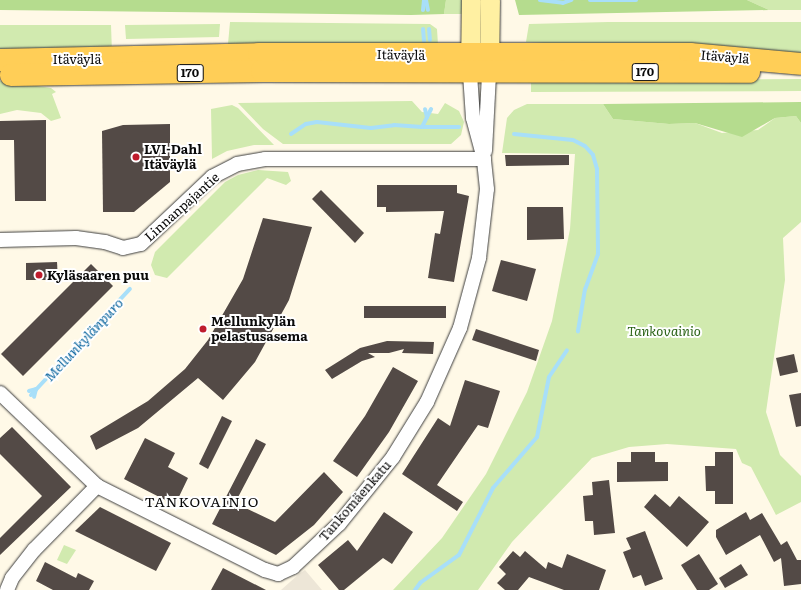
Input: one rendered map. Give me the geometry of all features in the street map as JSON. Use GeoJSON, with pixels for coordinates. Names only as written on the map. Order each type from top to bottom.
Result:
{"type":"FeatureCollection","features":[{"type":"Feature","properties":{"kind":"main road"},"geometry":{"type":"LineString","coordinates":[[471,0],[480,65]]}},
{"type":"Feature","properties":{"kind":"main road"},"geometry":{"type":"LineString","coordinates":[[480,65],[490,0]]}},
{"type":"Feature","properties":{"kind":"main road","name":"Itäväylä"},"geometry":{"type":"LineString","coordinates":[[0,60],[259,54],[480,65],[801,70]]}},
{"type":"Feature","properties":{"kind":"main road","name":"Itäväylä"},"geometry":{"type":"LineString","coordinates":[[0,75],[262,71],[480,65],[690,54],[801,64]]}},
{"type":"Feature","properties":{"kind":"street","name":"Tankomäenkatu"},"geometry":{"type":"LineString","coordinates":[[0,393],[97,486],[265,570],[278,574],[293,567],[339,524],[384,471],[427,402],[446,364],[463,316],[479,258],[487,189],[484,160],[473,118],[480,65]]}},
{"type":"Feature","properties":{"kind":"street","name":"Tankomäenkatu"},"geometry":{"type":"LineString","coordinates":[[480,65],[491,96],[484,160]]}},
{"type":"Feature","properties":{"kind":"street","name":"Linnanpajantie"},"geometry":{"type":"LineString","coordinates":[[0,240],[76,238],[105,242],[123,248],[141,244],[212,177],[237,164],[265,159],[484,160]]}},
{"type":"Feature","properties":{"kind":"street"},"geometry":{"type":"LineString","coordinates":[[7,590],[12,578],[34,550],[97,486]]}},
{"type":"Feature","properties":{"kind":"green space"},"geometry":{"type":"Polygon","coordinates":[[[0,0],[446,0],[444,14],[411,15],[0,10],[0,0]]]}},
{"type":"Feature","properties":{"kind":"green space"},"geometry":{"type":"Polygon","coordinates":[[[446,0],[463,0],[462,14],[444,14],[446,0]]]}},
{"type":"Feature","properties":{"kind":"green space"},"geometry":{"type":"Polygon","coordinates":[[[515,0],[747,0],[769,10],[519,15],[515,0]]]}},
{"type":"Feature","properties":{"kind":"green space"},"geometry":{"type":"Polygon","coordinates":[[[747,0],[801,0],[801,10],[769,10],[747,0]]]}},
{"type":"Feature","properties":{"kind":"green space"},"geometry":{"type":"Polygon","coordinates":[[[230,22],[430,24],[437,29],[438,45],[265,49],[228,44],[230,22]]]}},
{"type":"Feature","properties":{"kind":"green space"},"geometry":{"type":"Polygon","coordinates":[[[608,22],[801,22],[801,57],[526,42],[529,24],[608,22]]]}},
{"type":"Feature","properties":{"kind":"green space"},"geometry":{"type":"Polygon","coordinates":[[[220,24],[219,37],[126,39],[125,25],[220,24]]]}},
{"type":"Feature","properties":{"kind":"green space"},"geometry":{"type":"Polygon","coordinates":[[[0,25],[111,25],[112,53],[0,57],[0,25]]]}},
{"type":"Feature","properties":{"kind":"green space"},"geometry":{"type":"Polygon","coordinates":[[[801,79],[801,91],[531,92],[531,83],[545,80],[801,79]]]}},
{"type":"Feature","properties":{"kind":"green space"},"geometry":{"type":"Polygon","coordinates":[[[0,81],[51,88],[56,92],[52,94],[61,118],[51,121],[41,113],[17,110],[0,114],[0,81]]]}},
{"type":"Feature","properties":{"kind":"green space"},"geometry":{"type":"Polygon","coordinates":[[[412,101],[422,112],[438,114],[445,103],[459,111],[464,122],[461,135],[451,144],[283,144],[263,129],[238,103],[412,101]]]}},
{"type":"Feature","properties":{"kind":"green space"},"geometry":{"type":"Polygon","coordinates":[[[801,102],[801,123],[796,116],[775,118],[742,137],[695,123],[669,124],[613,119],[603,104],[801,102]]]}},
{"type":"Feature","properties":{"kind":"green space","name":"Tankovainio"},"geometry":{"type":"Polygon","coordinates":[[[527,104],[603,104],[613,119],[669,124],[695,123],[722,133],[758,130],[775,118],[796,116],[801,123],[801,222],[783,238],[785,280],[766,412],[780,455],[801,476],[801,502],[776,515],[751,467],[742,463],[736,449],[667,444],[629,447],[592,458],[512,542],[478,590],[393,590],[442,538],[486,474],[527,392],[552,321],[570,229],[575,154],[502,153],[507,118],[514,110],[527,104]]]}},
{"type":"Feature","properties":{"kind":"green space"},"geometry":{"type":"Polygon","coordinates":[[[232,105],[238,108],[274,145],[254,145],[227,151],[212,159],[211,109],[232,105]]]}},
{"type":"Feature","properties":{"kind":"green space"},"geometry":{"type":"Polygon","coordinates":[[[258,170],[288,172],[291,181],[286,185],[267,178],[167,278],[155,275],[151,265],[155,252],[225,182],[238,175],[258,170]]]}},
{"type":"Feature","properties":{"kind":"green space"},"geometry":{"type":"Polygon","coordinates":[[[64,545],[76,550],[67,564],[57,560],[64,545]]]}},
{"type":"Feature","properties":{"kind":"shaded area"},"geometry":{"type":"Polygon","coordinates":[[[305,570],[322,590],[281,590],[299,574],[305,570]]]}},
{"type":"Feature","properties":{"kind":"building"},"geometry":{"type":"Polygon","coordinates":[[[46,120],[46,201],[15,201],[14,140],[0,140],[0,121],[46,120]]]}},
{"type":"Feature","properties":{"kind":"building","name":"LVI-Dahl Itäväylä"},"geometry":{"type":"Polygon","coordinates":[[[170,124],[170,182],[134,212],[103,212],[102,131],[123,125],[170,124]]]}},
{"type":"Feature","properties":{"kind":"building"},"geometry":{"type":"Polygon","coordinates":[[[505,155],[569,155],[569,165],[506,166],[505,155]]]}},
{"type":"Feature","properties":{"kind":"building"},"geometry":{"type":"Polygon","coordinates":[[[377,185],[457,185],[457,193],[469,196],[454,282],[428,278],[435,233],[440,234],[444,211],[386,212],[386,207],[377,207],[377,185]]]}},
{"type":"Feature","properties":{"kind":"building"},"geometry":{"type":"Polygon","coordinates":[[[321,190],[364,233],[355,243],[312,199],[321,190]]]}},
{"type":"Feature","properties":{"kind":"building"},"geometry":{"type":"Polygon","coordinates":[[[527,207],[563,207],[564,239],[527,240],[527,207]]]}},
{"type":"Feature","properties":{"kind":"building"},"geometry":{"type":"Polygon","coordinates":[[[263,218],[312,227],[289,300],[255,362],[223,400],[198,378],[138,428],[96,450],[90,436],[148,401],[185,369],[208,340],[243,279],[263,218]]]}},
{"type":"Feature","properties":{"kind":"building"},"geometry":{"type":"Polygon","coordinates":[[[501,260],[536,269],[527,301],[492,291],[501,260]]]}},
{"type":"Feature","properties":{"kind":"building","name":"Kyläsaaren puu"},"geometry":{"type":"Polygon","coordinates":[[[57,262],[58,280],[26,280],[26,263],[57,262]]]}},
{"type":"Feature","properties":{"kind":"building"},"geometry":{"type":"Polygon","coordinates":[[[91,264],[113,286],[23,376],[1,354],[91,264]]]}},
{"type":"Feature","properties":{"kind":"building"},"geometry":{"type":"Polygon","coordinates":[[[364,306],[446,306],[446,318],[364,318],[364,306]]]}},
{"type":"Feature","properties":{"kind":"building"},"geometry":{"type":"Polygon","coordinates":[[[476,329],[539,350],[536,361],[472,340],[476,329]]]}},
{"type":"Feature","properties":{"kind":"building"},"geometry":{"type":"Polygon","coordinates":[[[387,341],[434,342],[433,354],[402,353],[404,349],[389,353],[368,353],[375,357],[362,361],[332,379],[325,370],[360,348],[387,341]]]}},
{"type":"Feature","properties":{"kind":"building"},"geometry":{"type":"Polygon","coordinates":[[[794,354],[798,372],[780,376],[776,358],[794,354]]]}},
{"type":"Feature","properties":{"kind":"building"},"geometry":{"type":"Polygon","coordinates":[[[393,367],[418,381],[389,432],[357,477],[333,461],[365,416],[393,367]]]}},
{"type":"Feature","properties":{"kind":"building"},"geometry":{"type":"Polygon","coordinates":[[[465,380],[500,391],[488,428],[478,425],[437,485],[463,502],[457,511],[402,474],[438,418],[450,426],[465,380]]]}},
{"type":"Feature","properties":{"kind":"building"},"geometry":{"type":"Polygon","coordinates":[[[801,393],[801,426],[796,427],[789,395],[801,393]]]}},
{"type":"Feature","properties":{"kind":"building"},"geometry":{"type":"Polygon","coordinates":[[[222,416],[232,421],[208,469],[199,464],[222,416]]]}},
{"type":"Feature","properties":{"kind":"building"},"geometry":{"type":"Polygon","coordinates":[[[12,427],[71,487],[0,555],[0,538],[42,496],[0,454],[0,438],[12,427]]]}},
{"type":"Feature","properties":{"kind":"building"},"geometry":{"type":"Polygon","coordinates":[[[145,438],[175,453],[168,467],[188,478],[175,505],[124,479],[145,438]]]}},
{"type":"Feature","properties":{"kind":"building"},"geometry":{"type":"Polygon","coordinates":[[[256,439],[266,444],[235,503],[275,522],[324,472],[343,492],[314,525],[276,555],[212,524],[256,439]]]}},
{"type":"Feature","properties":{"kind":"building"},"geometry":{"type":"Polygon","coordinates":[[[631,452],[655,452],[655,462],[668,462],[668,481],[617,482],[617,462],[631,462],[631,452]]]}},
{"type":"Feature","properties":{"kind":"building"},"geometry":{"type":"Polygon","coordinates":[[[715,452],[733,452],[733,504],[715,504],[715,491],[706,491],[705,466],[715,466],[715,452]]]}},
{"type":"Feature","properties":{"kind":"building"},"geometry":{"type":"Polygon","coordinates":[[[609,480],[615,533],[594,535],[593,521],[585,521],[583,496],[593,495],[592,482],[609,480]]]}},
{"type":"Feature","properties":{"kind":"building"},"geometry":{"type":"Polygon","coordinates":[[[655,494],[670,507],[679,496],[709,522],[687,547],[644,507],[655,494]]]}},
{"type":"Feature","properties":{"kind":"building"},"geometry":{"type":"Polygon","coordinates":[[[100,507],[171,543],[156,571],[75,531],[100,507]]]}},
{"type":"Feature","properties":{"kind":"building"},"geometry":{"type":"Polygon","coordinates":[[[384,512],[413,532],[392,564],[383,558],[344,590],[339,590],[318,565],[348,540],[357,551],[384,512]]]}},
{"type":"Feature","properties":{"kind":"building"},"geometry":{"type":"Polygon","coordinates":[[[746,512],[750,520],[762,513],[781,545],[787,541],[797,560],[801,560],[801,584],[784,586],[781,558],[774,562],[760,535],[726,555],[716,537],[716,530],[746,512]]]}},
{"type":"Feature","properties":{"kind":"building"},"geometry":{"type":"Polygon","coordinates":[[[645,531],[663,579],[645,586],[641,575],[633,578],[623,552],[631,549],[626,538],[645,531]]]}},
{"type":"Feature","properties":{"kind":"building"},"geometry":{"type":"Polygon","coordinates":[[[513,551],[520,557],[525,551],[546,569],[548,562],[562,568],[567,554],[606,570],[599,590],[564,590],[529,577],[518,590],[505,590],[497,583],[506,574],[499,567],[513,551]]]}},
{"type":"Feature","properties":{"kind":"building"},"geometry":{"type":"Polygon","coordinates":[[[699,554],[718,584],[709,590],[697,590],[681,565],[699,554]]]}},
{"type":"Feature","properties":{"kind":"building"},"geometry":{"type":"Polygon","coordinates":[[[45,562],[76,578],[78,573],[94,581],[89,590],[53,590],[36,581],[45,562]]]}},
{"type":"Feature","properties":{"kind":"building"},"geometry":{"type":"Polygon","coordinates":[[[741,564],[748,575],[725,588],[719,578],[741,564]]]}},
{"type":"Feature","properties":{"kind":"building"},"geometry":{"type":"Polygon","coordinates":[[[223,568],[266,590],[211,590],[223,568]]]}},
{"type":"Feature","properties":{"kind":"waterway","name":"Mellunkylänpuro"},"geometry":{"type":"LineString","coordinates":[[423,10],[424,0]]}},
{"type":"Feature","properties":{"kind":"waterway","name":"Mellunkylänpuro"},"geometry":{"type":"LineString","coordinates":[[426,0],[428,10]]}},
{"type":"Feature","properties":{"kind":"waterway"},"geometry":{"type":"LineString","coordinates":[[540,0],[563,3],[571,0]]}},
{"type":"Feature","properties":{"kind":"waterway"},"geometry":{"type":"LineString","coordinates":[[590,0],[636,0]]}},
{"type":"Feature","properties":{"kind":"waterway","name":"Mellunkylänpuro"},"geometry":{"type":"LineString","coordinates":[[423,29],[424,41]]}},
{"type":"Feature","properties":{"kind":"waterway","name":"Mellunkylänpuro"},"geometry":{"type":"LineString","coordinates":[[429,29],[430,40]]}},
{"type":"Feature","properties":{"kind":"waterway","name":"Mellunkylänpuro"},"geometry":{"type":"LineString","coordinates":[[291,134],[306,124],[317,122],[371,128],[394,125],[422,127],[427,117],[425,109]]}},
{"type":"Feature","properties":{"kind":"waterway","name":"Mellunkylänpuro"},"geometry":{"type":"LineString","coordinates":[[427,117],[431,109]]}},
{"type":"Feature","properties":{"kind":"waterway","name":"Mellunkylänpuro"},"geometry":{"type":"LineString","coordinates":[[422,127],[459,127]]}},
{"type":"Feature","properties":{"kind":"waterway","name":"Mellunkylänpuro"},"geometry":{"type":"LineString","coordinates":[[514,134],[573,140],[585,146],[593,155],[597,169],[598,254],[585,289],[578,331]]}},
{"type":"Feature","properties":{"kind":"waterway","name":"Mellunkylänpuro"},"geometry":{"type":"LineString","coordinates":[[31,395],[130,289]]}},
{"type":"Feature","properties":{"kind":"waterway","name":"Mellunkylänpuro"},"geometry":{"type":"LineString","coordinates":[[415,590],[420,583],[459,555],[493,488],[537,437],[549,377],[567,350]]}},
{"type":"Feature","properties":{"kind":"waterway","name":"Mellunkylänpuro"},"geometry":{"type":"LineString","coordinates":[[29,391],[36,389],[34,397]]}},
{"type":"Feature","properties":{"kind":"place","name":"LVI-Dahl Itäväylä"},"geometry":{"type":"Point","coordinates":[136,157]}},
{"type":"Feature","properties":{"kind":"place","name":"Kyläsaaren puu"},"geometry":{"type":"Point","coordinates":[39,275]}},
{"type":"Feature","properties":{"kind":"place","name":"Mellunkylän pelastusasema"},"geometry":{"type":"Point","coordinates":[203,329]}},
{"type":"Feature","properties":{"kind":"district","name":"TANKOVAINIO"},"geometry":{"type":"Point","coordinates":[202,501]}}]}
